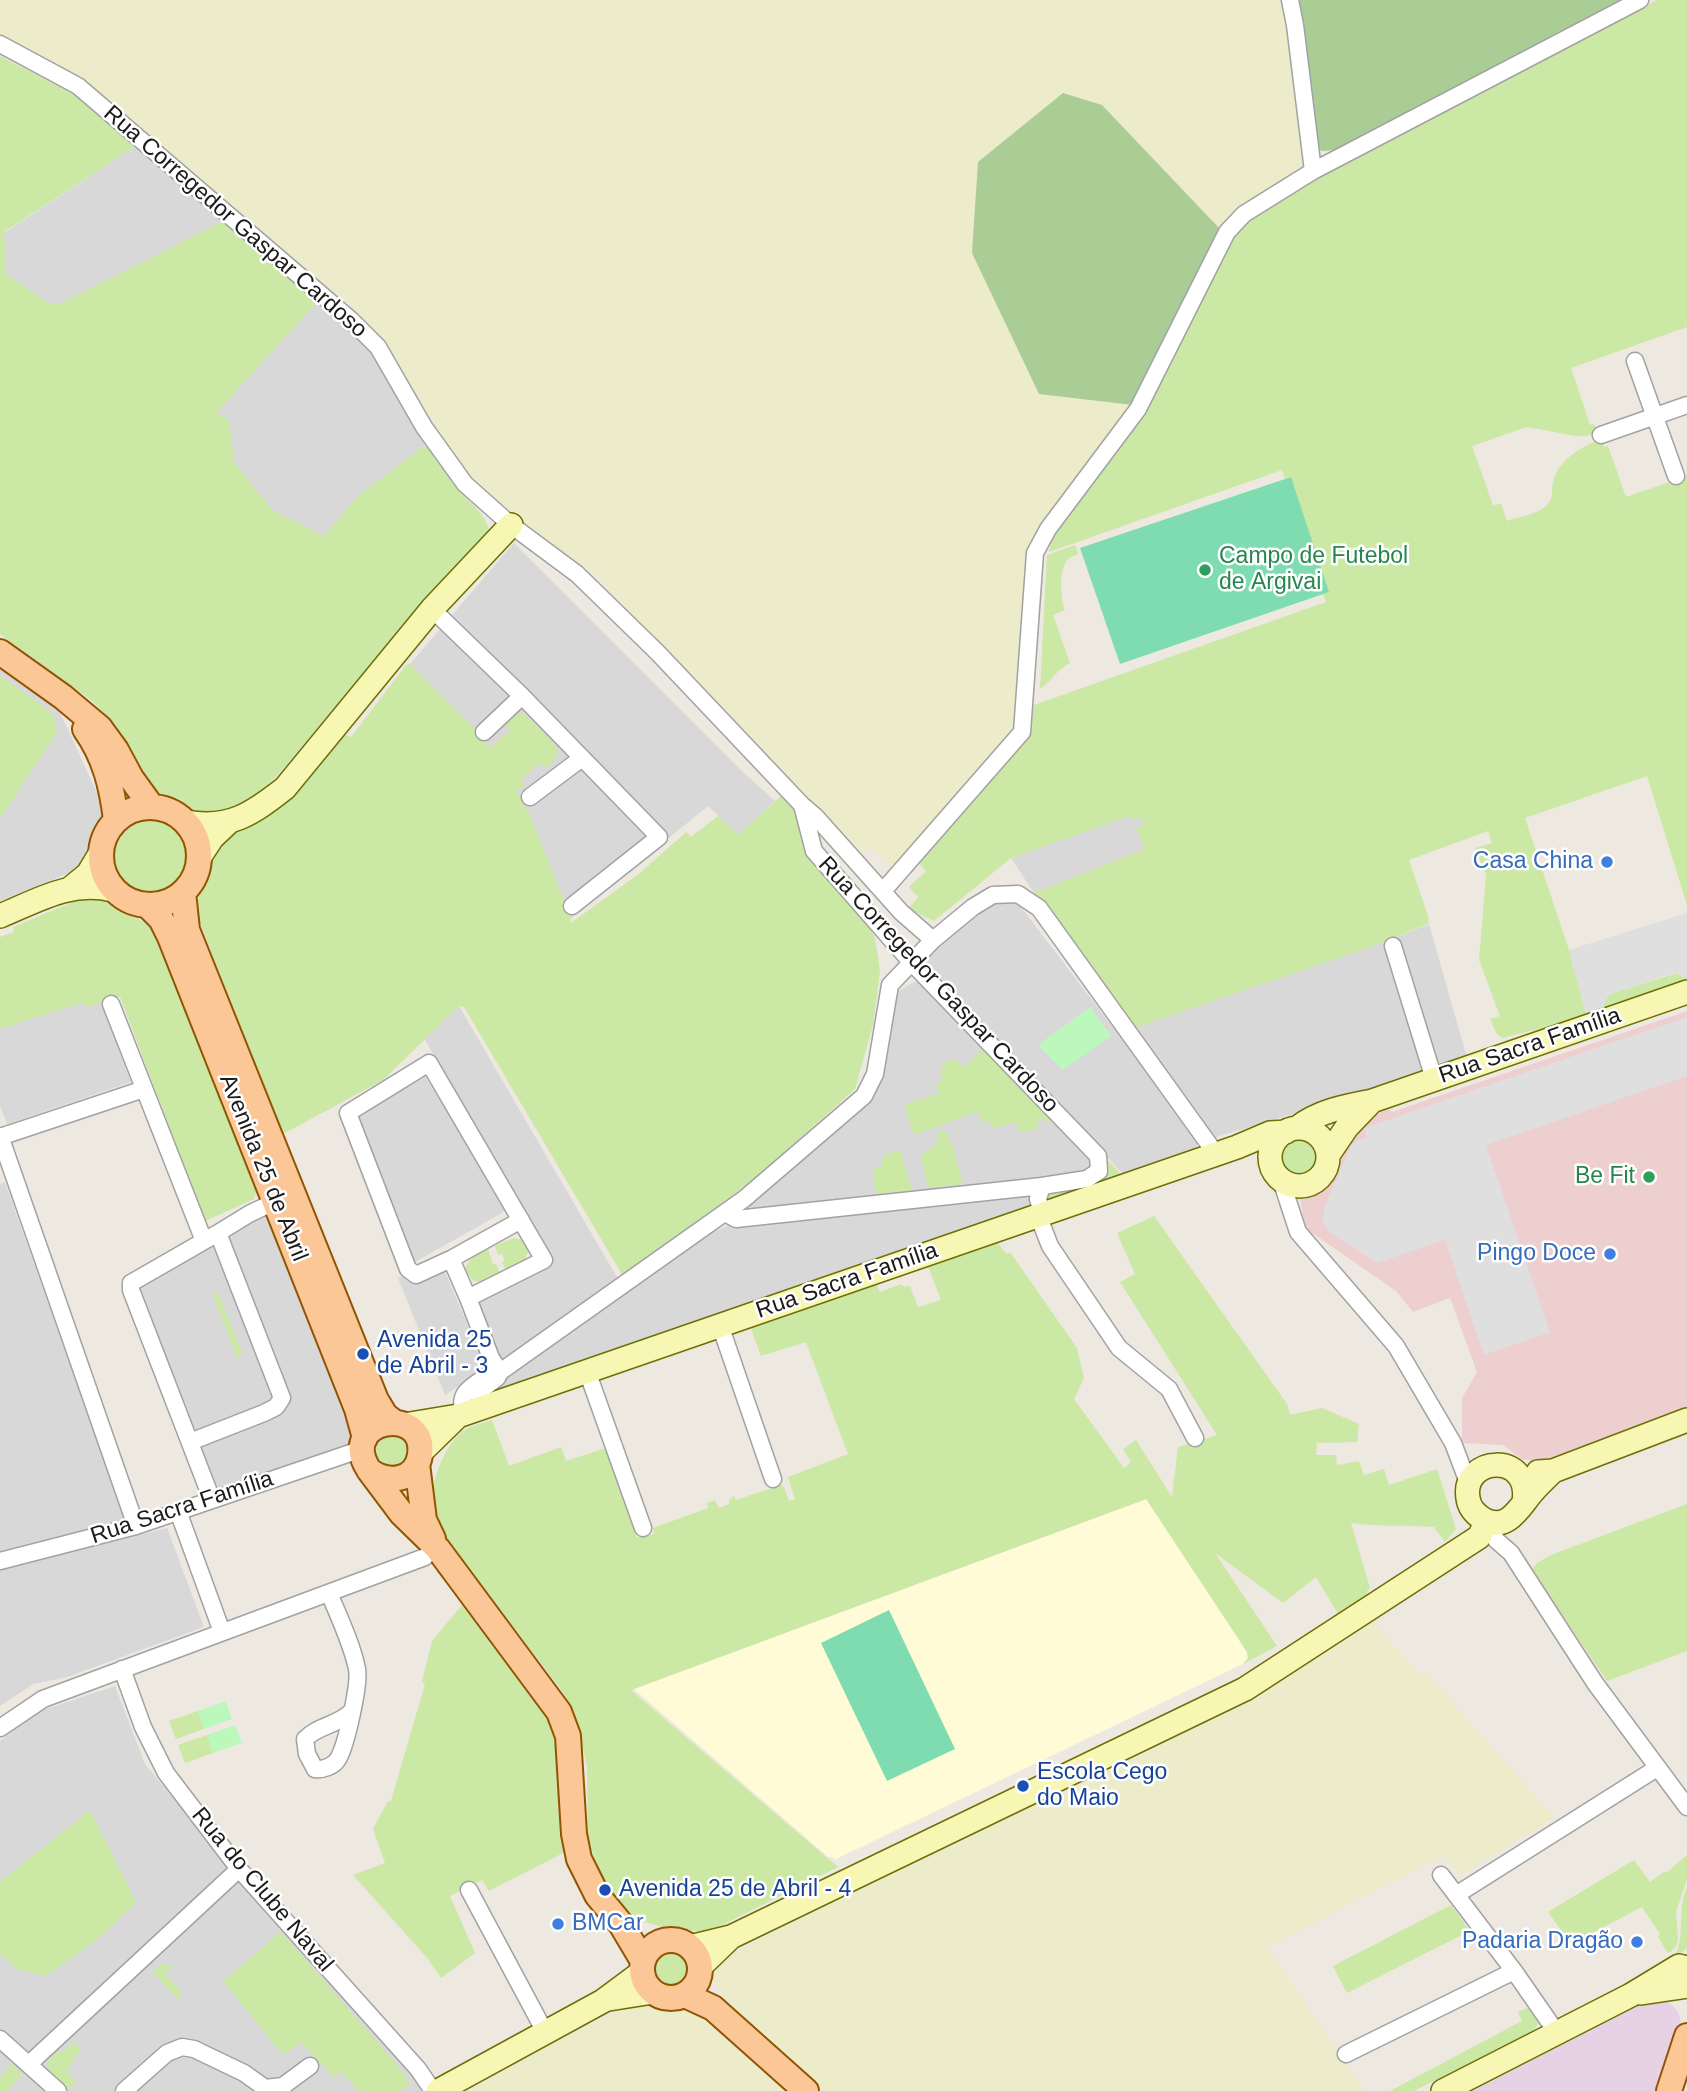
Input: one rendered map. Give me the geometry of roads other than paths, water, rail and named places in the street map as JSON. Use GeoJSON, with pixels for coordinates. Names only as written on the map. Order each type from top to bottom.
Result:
{"type":"FeatureCollection","features":[{"type":"Feature","properties":{"kind":"main road"},"geometry":{"type":"LineString","coordinates":[[0,652],[63,697],[100,728],[152,807]]}},
{"type":"Feature","properties":{"kind":"main road"},"geometry":{"type":"LineString","coordinates":[[63,697],[91,738],[105,767],[111,784],[116,820]]}},
{"type":"Feature","properties":{"kind":"main road"},"geometry":{"type":"LineString","coordinates":[[152,807],[176,814],[186,822],[194,833],[200,858],[192,883],[183,892],[173,900],[148,906],[135,904],[113,890],[101,867],[100,854],[107,830],[116,820],[139,808],[152,807]]}},
{"type":"Feature","properties":{"kind":"main road","name":"Avenida 25 de Abril"},"geometry":{"type":"LineString","coordinates":[[183,892],[187,930],[376,1400],[385,1415],[416,1437],[424,1520],[432,1553]]}},
{"type":"Feature","properties":{"kind":"main road","name":"Avenida 25 de Abril"},"geometry":{"type":"LineString","coordinates":[[148,906],[161,919],[170,937],[276,1201],[357,1409],[365,1452],[402,1514],[559,1712],[568,1736],[574,1834],[587,1880],[621,1924],[668,1998],[694,1972]]}},
{"type":"Feature","properties":{"kind":"main road"},"geometry":{"type":"LineString","coordinates":[[399,1424],[377,1426],[365,1452],[384,1479],[394,1480],[411,1472],[418,1459]]}},
{"type":"Feature","properties":{"kind":"main road","name":"Avenida 25 de Abril"},"geometry":{"type":"LineString","coordinates":[[649,1967],[674,1941],[713,2008],[806,2091]]}},
{"type":"Feature","properties":{"kind":"main road"},"geometry":{"type":"LineString","coordinates":[[1669,2091],[1687,2036]]}},
{"type":"Feature","properties":{"kind":"street"},"geometry":{"type":"LineString","coordinates":[[1290,0],[1313,171]]}},
{"type":"Feature","properties":{"kind":"street"},"geometry":{"type":"LineString","coordinates":[[883,891],[1022,732],[1035,553],[1048,529],[1138,409],[1227,232],[1244,214],[1313,171],[1640,0]]}},
{"type":"Feature","properties":{"kind":"street","name":"Rua Corregedor Gaspar Cardoso"},"geometry":{"type":"LineString","coordinates":[[0,44],[78,86],[351,320],[378,347],[424,427],[465,484],[511,525],[586,583],[658,653],[802,805],[814,851],[911,962],[1098,1156],[1099,1171],[1087,1180],[1042,1186]]}},
{"type":"Feature","properties":{"kind":"street"},"geometry":{"type":"LineString","coordinates":[[1635,361],[1676,476]]}},
{"type":"Feature","properties":{"kind":"street"},"geometry":{"type":"LineString","coordinates":[[1601,435],[1687,405]]}},
{"type":"Feature","properties":{"kind":"street"},"geometry":{"type":"LineString","coordinates":[[186,822],[206,826],[229,822],[255,811],[285,788],[432,609],[511,525]]}},
{"type":"Feature","properties":{"kind":"street"},"geometry":{"type":"LineString","coordinates":[[432,609],[522,696],[659,837],[572,906]]}},
{"type":"Feature","properties":{"kind":"street"},"geometry":{"type":"LineString","coordinates":[[484,732],[522,696]]}},
{"type":"Feature","properties":{"kind":"street"},"geometry":{"type":"LineString","coordinates":[[530,797],[582,758]]}},
{"type":"Feature","properties":{"kind":"street"},"geometry":{"type":"LineString","coordinates":[[802,805],[816,817],[901,912],[933,940]]}},
{"type":"Feature","properties":{"kind":"street"},"geometry":{"type":"LineString","coordinates":[[200,858],[212,838],[229,822]]}},
{"type":"Feature","properties":{"kind":"street"},"geometry":{"type":"LineString","coordinates":[[0,916],[72,887],[88,874],[100,854]]}},
{"type":"Feature","properties":{"kind":"street"},"geometry":{"type":"LineString","coordinates":[[72,887],[94,886],[113,890]]}},
{"type":"Feature","properties":{"kind":"street"},"geometry":{"type":"LineString","coordinates":[[468,1413],[461,1402],[464,1392],[490,1373],[500,1372],[724,1213],[796,1156],[864,1096],[875,1074],[890,985],[933,940],[973,907],[993,895],[1018,894],[1039,908],[1227,1151],[1277,1175],[1289,1185],[1308,1185],[1324,1173],[1328,1154],[1326,1146],[1314,1132],[1291,1130],[1273,1144],[1270,1162],[1277,1175],[1298,1231],[1396,1346],[1453,1443],[1490,1523],[1595,1683],[1687,1807]]}},
{"type":"Feature","properties":{"kind":"street"},"geometry":{"type":"LineString","coordinates":[[1394,946],[1434,1079]]}},
{"type":"Feature","properties":{"kind":"street","name":"Rua Sacra Família"},"geometry":{"type":"LineString","coordinates":[[399,1424],[468,1413],[1227,1151],[1270,1133],[1291,1130],[1309,1118],[1372,1101],[1687,992]]}},
{"type":"Feature","properties":{"kind":"street"},"geometry":{"type":"LineString","coordinates":[[111,1004],[144,1088],[282,1398],[276,1407],[264,1413],[190,1442]]}},
{"type":"Feature","properties":{"kind":"street"},"geometry":{"type":"LineString","coordinates":[[468,1298],[544,1260],[521,1220],[429,1063],[348,1113],[408,1269],[416,1275],[521,1220]]}},
{"type":"Feature","properties":{"kind":"street"},"geometry":{"type":"LineString","coordinates":[[136,1526],[6,1171],[0,1136],[144,1088]]}},
{"type":"Feature","properties":{"kind":"street","name":"Rua Sacra Família"},"geometry":{"type":"LineString","coordinates":[[1328,1154],[1347,1127],[1372,1101]]}},
{"type":"Feature","properties":{"kind":"street"},"geometry":{"type":"LineString","coordinates":[[724,1213],[736,1219],[1042,1186],[1038,1199],[1040,1214],[1051,1245],[1119,1348],[1169,1389],[1195,1438]]}},
{"type":"Feature","properties":{"kind":"street"},"geometry":{"type":"LineString","coordinates":[[212,1500],[131,1290],[131,1283],[276,1201]]}},
{"type":"Feature","properties":{"kind":"street"},"geometry":{"type":"LineString","coordinates":[[451,1259],[491,1358],[500,1372]]}},
{"type":"Feature","properties":{"kind":"street"},"geometry":{"type":"LineString","coordinates":[[720,1325],[773,1479]]}},
{"type":"Feature","properties":{"kind":"street"},"geometry":{"type":"LineString","coordinates":[[587,1371],[643,1528]]}},
{"type":"Feature","properties":{"kind":"street","name":"Rua Sacra Família"},"geometry":{"type":"LineString","coordinates":[[418,1459],[468,1413]]}},
{"type":"Feature","properties":{"kind":"street"},"geometry":{"type":"LineString","coordinates":[[694,1972],[731,1937],[1245,1689],[1490,1523],[1553,1471],[1687,1420]]}},
{"type":"Feature","properties":{"kind":"street","name":"Rua Sacra Família"},"geometry":{"type":"LineString","coordinates":[[0,1560],[136,1526],[365,1452]]}},
{"type":"Feature","properties":{"kind":"street"},"geometry":{"type":"LineString","coordinates":[[1490,1523],[1476,1473],[1488,1466],[1505,1466],[1515,1471],[1553,1471]]}},
{"type":"Feature","properties":{"kind":"street"},"geometry":{"type":"LineString","coordinates":[[1490,1523],[1524,1485],[1515,1471]]}},
{"type":"Feature","properties":{"kind":"street"},"geometry":{"type":"LineString","coordinates":[[177,1511],[222,1632]]}},
{"type":"Feature","properties":{"kind":"street"},"geometry":{"type":"LineString","coordinates":[[0,1728],[43,1699],[432,1553]]}},
{"type":"Feature","properties":{"kind":"street"},"geometry":{"type":"LineString","coordinates":[[329,1593],[357,1671],[351,1712]]}},
{"type":"Feature","properties":{"kind":"street","name":"Rua do Clube Naval"},"geometry":{"type":"LineString","coordinates":[[122,1669],[143,1727],[166,1773],[239,1869],[435,2091]]}},
{"type":"Feature","properties":{"kind":"street"},"geometry":{"type":"LineString","coordinates":[[1456,1895],[1657,1768]]}},
{"type":"Feature","properties":{"kind":"street"},"geometry":{"type":"LineString","coordinates":[[29,2064],[239,1869]]}},
{"type":"Feature","properties":{"kind":"street"},"geometry":{"type":"LineString","coordinates":[[1441,1875],[1557,2033]]}},
{"type":"Feature","properties":{"kind":"street"},"geometry":{"type":"LineString","coordinates":[[469,1890],[545,2032]]}},
{"type":"Feature","properties":{"kind":"street"},"geometry":{"type":"LineString","coordinates":[[435,2091],[603,2001],[649,1967]]}},
{"type":"Feature","properties":{"kind":"street"},"geometry":{"type":"LineString","coordinates":[[1346,2054],[1514,1971]]}},
{"type":"Feature","properties":{"kind":"street"},"geometry":{"type":"LineString","coordinates":[[1443,2091],[1631,1995],[1683,1979]]}},
{"type":"Feature","properties":{"kind":"street"},"geometry":{"type":"LineString","coordinates":[[0,2039],[58,2091]]}},
{"type":"Feature","properties":{"kind":"street"},"geometry":{"type":"LineString","coordinates":[[124,2091],[167,2053],[181,2047],[194,2049],[232,2067],[265,2088],[283,2086],[310,2066]]}},
{"type":"Feature","properties":{"kind":"place","name":"Campo de Futebol de Argivai"},"geometry":{"type":"Point","coordinates":[1205,570]}},
{"type":"Feature","properties":{"kind":"place","name":"Casa China"},"geometry":{"type":"Point","coordinates":[1607,862]}},
{"type":"Feature","properties":{"kind":"place","name":"Be Fit"},"geometry":{"type":"Point","coordinates":[1649,1177]}},
{"type":"Feature","properties":{"kind":"place","name":"Pingo Doce"},"geometry":{"type":"Point","coordinates":[1610,1254]}},
{"type":"Feature","properties":{"kind":"place","name":"Avenida 25 de Abril - 3"},"geometry":{"type":"Point","coordinates":[363,1354]}},
{"type":"Feature","properties":{"kind":"place","name":"Escola Cego do Maio"},"geometry":{"type":"Point","coordinates":[1023,1786]}},
{"type":"Feature","properties":{"kind":"place","name":"Avenida 25 de Abril - 4"},"geometry":{"type":"Point","coordinates":[605,1890]}},
{"type":"Feature","properties":{"kind":"place","name":"BMCar"},"geometry":{"type":"Point","coordinates":[558,1924]}},
{"type":"Feature","properties":{"kind":"place","name":"Padaria Dragão"},"geometry":{"type":"Point","coordinates":[1637,1942]}}]}
